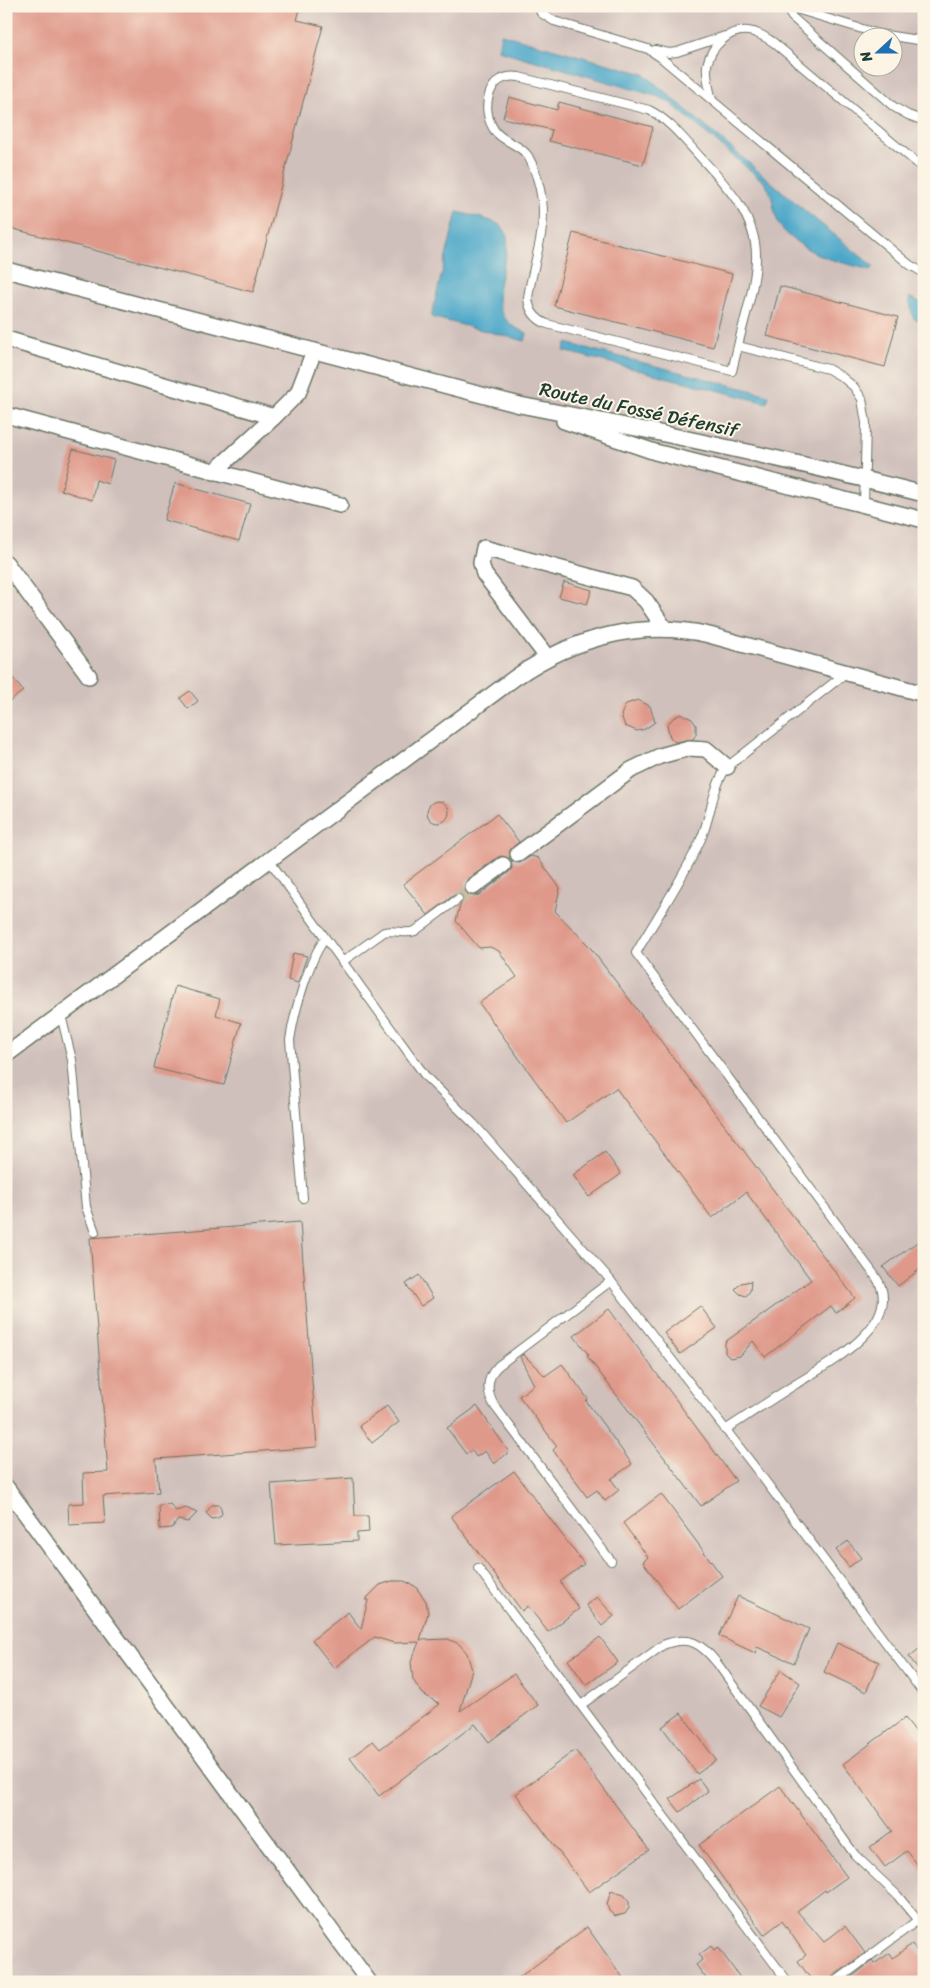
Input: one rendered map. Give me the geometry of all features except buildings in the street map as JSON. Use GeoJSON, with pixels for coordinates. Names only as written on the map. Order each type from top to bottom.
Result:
{"type":"FeatureCollection","features":[{"type":"Feature","properties":{"kind":"street"},"geometry":{"type":"LineString","coordinates":[[6,270],[520,406]]}},
{"type":"Feature","properties":{"kind":"street"},"geometry":{"type":"LineString","coordinates":[[6,339],[274,417]]}},
{"type":"Feature","properties":{"kind":"street"},"geometry":{"type":"LineString","coordinates":[[214,472],[298,393],[314,351]]}},
{"type":"Feature","properties":{"kind":"street","name":"Route du Fossé Défensif"},"geometry":{"type":"LineString","coordinates":[[520,406],[651,431],[924,494]]}},
{"type":"Feature","properties":{"kind":"street","name":"Route du Fossé Défensif"},"geometry":{"type":"LineString","coordinates":[[520,406],[655,452],[924,520]]}},
{"type":"Feature","properties":{"kind":"street"},"geometry":{"type":"LineString","coordinates":[[6,415],[340,505]]}},
{"type":"Feature","properties":{"kind":"street"},"geometry":{"type":"LineString","coordinates":[[547,657],[484,574],[481,563],[484,548],[632,588],[646,601],[664,629]]}},
{"type":"Feature","properties":{"kind":"street"},"geometry":{"type":"LineString","coordinates":[[6,563],[89,676]]}},
{"type":"Feature","properties":{"kind":"street"},"geometry":{"type":"LineString","coordinates":[[6,1055],[508,683],[547,657],[577,644],[612,634],[664,629],[709,635],[924,694]]}},
{"type":"Feature","properties":{"kind":"street"},"geometry":{"type":"LineString","coordinates":[[518,854],[631,770],[660,756],[689,748],[706,749],[727,767]]}},
{"type":"Feature","properties":{"kind":"street"},"geometry":{"type":"LineString","coordinates":[[473,888],[503,865]]}},
{"type":"Feature","properties":{"kind":"street"},"geometry":{"type":"LineString","coordinates":[[6,1487],[369,1982]]}},
{"type":"Feature","properties":{"kind":"lane"},"geometry":{"type":"LineString","coordinates":[[538,6],[541,12],[554,21],[662,52],[678,52],[732,33],[749,31],[758,34],[773,42],[924,169]]}},
{"type":"Feature","properties":{"kind":"lane"},"geometry":{"type":"LineString","coordinates":[[785,6],[879,34],[924,41]]}},
{"type":"Feature","properties":{"kind":"lane"},"geometry":{"type":"LineString","coordinates":[[785,6],[792,17],[887,101],[908,116],[924,121]]}},
{"type":"Feature","properties":{"kind":"lane"},"geometry":{"type":"LineString","coordinates":[[712,100],[707,75],[709,60],[717,45],[732,33]]}},
{"type":"Feature","properties":{"kind":"lane"},"geometry":{"type":"LineString","coordinates":[[648,49],[910,265],[924,272]]}},
{"type":"Feature","properties":{"kind":"lane"},"geometry":{"type":"LineString","coordinates":[[506,77],[519,77],[649,110],[668,122],[727,186],[748,221],[756,250],[755,268],[738,346],[732,371],[547,324],[536,318],[530,310],[528,298],[543,217],[542,196],[528,156],[518,147],[497,134],[490,123],[487,101],[495,83],[506,77]]}},
{"type":"Feature","properties":{"kind":"lane"},"geometry":{"type":"LineString","coordinates":[[738,346],[828,369],[854,387],[862,400],[866,414],[867,442],[864,506]]}},
{"type":"Feature","properties":{"kind":"lane"},"geometry":{"type":"LineString","coordinates":[[725,1430],[851,1348],[874,1322],[882,1306],[882,1288],[876,1277],[636,952],[702,837],[720,779],[727,767],[846,673]]}},
{"type":"Feature","properties":{"kind":"lane"},"geometry":{"type":"LineString","coordinates":[[269,860],[426,1076],[474,1124],[611,1281],[924,1694]]}},
{"type":"Feature","properties":{"kind":"lane"},"geometry":{"type":"LineString","coordinates":[[342,962],[384,932],[392,930],[406,933],[415,931],[458,899]]}},
{"type":"Feature","properties":{"kind":"lane"},"geometry":{"type":"LineString","coordinates":[[303,1198],[290,1040],[292,1025],[314,954],[326,939]]}},
{"type":"Feature","properties":{"kind":"lane"},"geometry":{"type":"LineString","coordinates":[[61,1015],[72,1060],[87,1212],[95,1232]]}},
{"type":"Feature","properties":{"kind":"lane"},"geometry":{"type":"LineString","coordinates":[[611,1281],[498,1366],[490,1377],[488,1384],[488,1392],[494,1405],[611,1562]]}},
{"type":"Feature","properties":{"kind":"lane"},"geometry":{"type":"LineString","coordinates":[[478,1568],[788,1982]]}},
{"type":"Feature","properties":{"kind":"lane"},"geometry":{"type":"LineString","coordinates":[[581,1706],[663,1645],[678,1640],[695,1642],[703,1647],[718,1664],[855,1855],[896,1895],[924,1928]]}},
{"type":"Feature","properties":{"kind":"lane"},"geometry":{"type":"LineString","coordinates":[[835,1982],[918,1920]]}},
{"type":"Feature","properties":{"kind":"shaded area"},"geometry":{"type":"Polygon","coordinates":[[[6,6],[924,6],[924,1982],[6,1982],[6,6]]]}},
{"type":"Feature","properties":{"kind":"water"},"geometry":{"type":"Polygon","coordinates":[[[501,34],[644,74],[874,267],[871,270],[830,259],[802,246],[793,239],[779,225],[772,198],[764,182],[668,101],[498,50],[501,34]]]}},
{"type":"Feature","properties":{"kind":"water"},"geometry":{"type":"Polygon","coordinates":[[[457,212],[486,219],[497,224],[501,226],[507,236],[507,249],[498,295],[500,310],[509,323],[527,333],[525,341],[431,317],[457,212]]]}},
{"type":"Feature","properties":{"kind":"water"},"geometry":{"type":"Polygon","coordinates":[[[909,297],[924,304],[924,322],[913,318],[909,297]]]}},
{"type":"Feature","properties":{"kind":"water"},"geometry":{"type":"Polygon","coordinates":[[[566,343],[769,395],[767,403],[564,351],[566,343]]]}},
{"type":"Feature","properties":{"kind":"tunnel"},"geometry":{"type":"LineString","coordinates":[[458,899],[473,887]]}}]}
